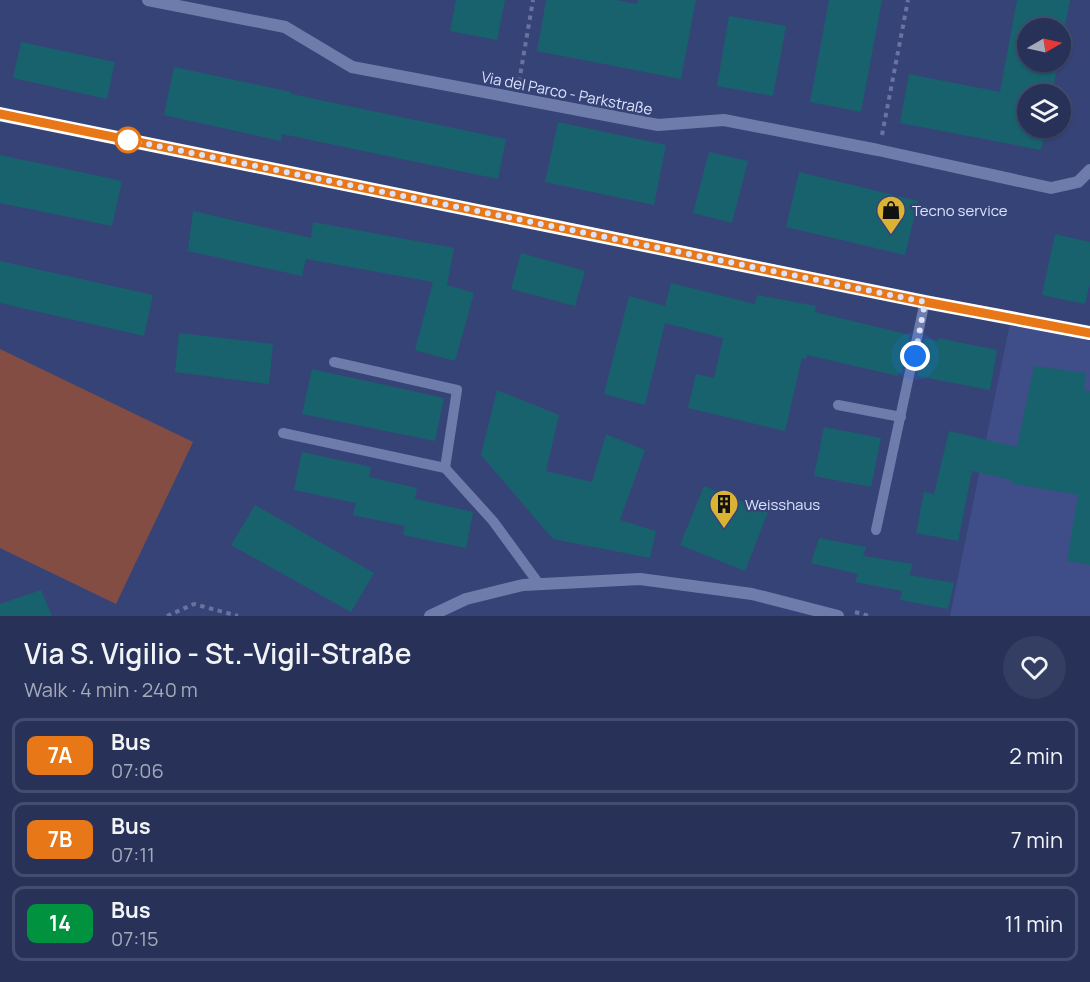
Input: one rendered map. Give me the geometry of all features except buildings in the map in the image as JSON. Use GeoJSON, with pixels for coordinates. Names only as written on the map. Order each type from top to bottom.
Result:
{"type":"FeatureCollection","features":[{"type":"Feature","properties":{"kind":"street","name":"Via del Parco - Parkstraße"},"geometry":{"type":"LineString","coordinates":[[148,0],[285,27],[352,67],[658,125],[724,120],[879,150],[1051,188],[1078,182],[1090,170]]}},
{"type":"Feature","properties":{"kind":"street"},"geometry":{"type":"LineString","coordinates":[[0,114],[925,302],[1090,333]]}},
{"type":"Feature","properties":{"kind":"street"},"geometry":{"type":"LineString","coordinates":[[430,616],[466,599],[523,585],[640,579],[752,594],[838,616]]}},
{"type":"Feature","properties":{"kind":"lane"},"geometry":{"type":"LineString","coordinates":[[876,530],[925,302]]}},
{"type":"Feature","properties":{"kind":"lane"},"geometry":{"type":"LineString","coordinates":[[334,362],[457,390],[445,468]]}},
{"type":"Feature","properties":{"kind":"lane"},"geometry":{"type":"LineString","coordinates":[[838,405],[901,417]]}},
{"type":"Feature","properties":{"kind":"lane"},"geometry":{"type":"LineString","coordinates":[[283,433],[445,468],[493,521],[538,584]]}},
{"type":"Feature","properties":{"kind":"path"},"geometry":{"type":"LineString","coordinates":[[516,99],[533,0]]}},
{"type":"Feature","properties":{"kind":"path"},"geometry":{"type":"LineString","coordinates":[[879,150],[908,0]]}},
{"type":"Feature","properties":{"kind":"path"},"geometry":{"type":"LineString","coordinates":[[167,616],[194,604],[238,616]]}},
{"type":"Feature","properties":{"kind":"shaded area"},"geometry":{"type":"Polygon","coordinates":[[[1011,318],[1090,333],[1090,616],[950,616],[1011,318]]]}},
{"type":"Feature","properties":{"kind":"shaded area"},"geometry":{"type":"Polygon","coordinates":[[[0,349],[193,442],[116,604],[0,548],[0,349]]]}},
{"type":"Feature","properties":{"kind":"bus line","name":"7A"},"geometry":{"type":"LineString","coordinates":[[0,114],[925,302],[1090,333]]}},
{"type":"Feature","properties":{"kind":"place","name":"Tecno service"},"geometry":{"type":"Point","coordinates":[891,236]}},
{"type":"Feature","properties":{"kind":"place","name":"Weisshaus"},"geometry":{"type":"Point","coordinates":[724,530]}},
{"type":"Feature","properties":{"kind":"route"},"geometry":{"type":"LineString","coordinates":[[128,140],[925,302],[915,356]]}}]}
